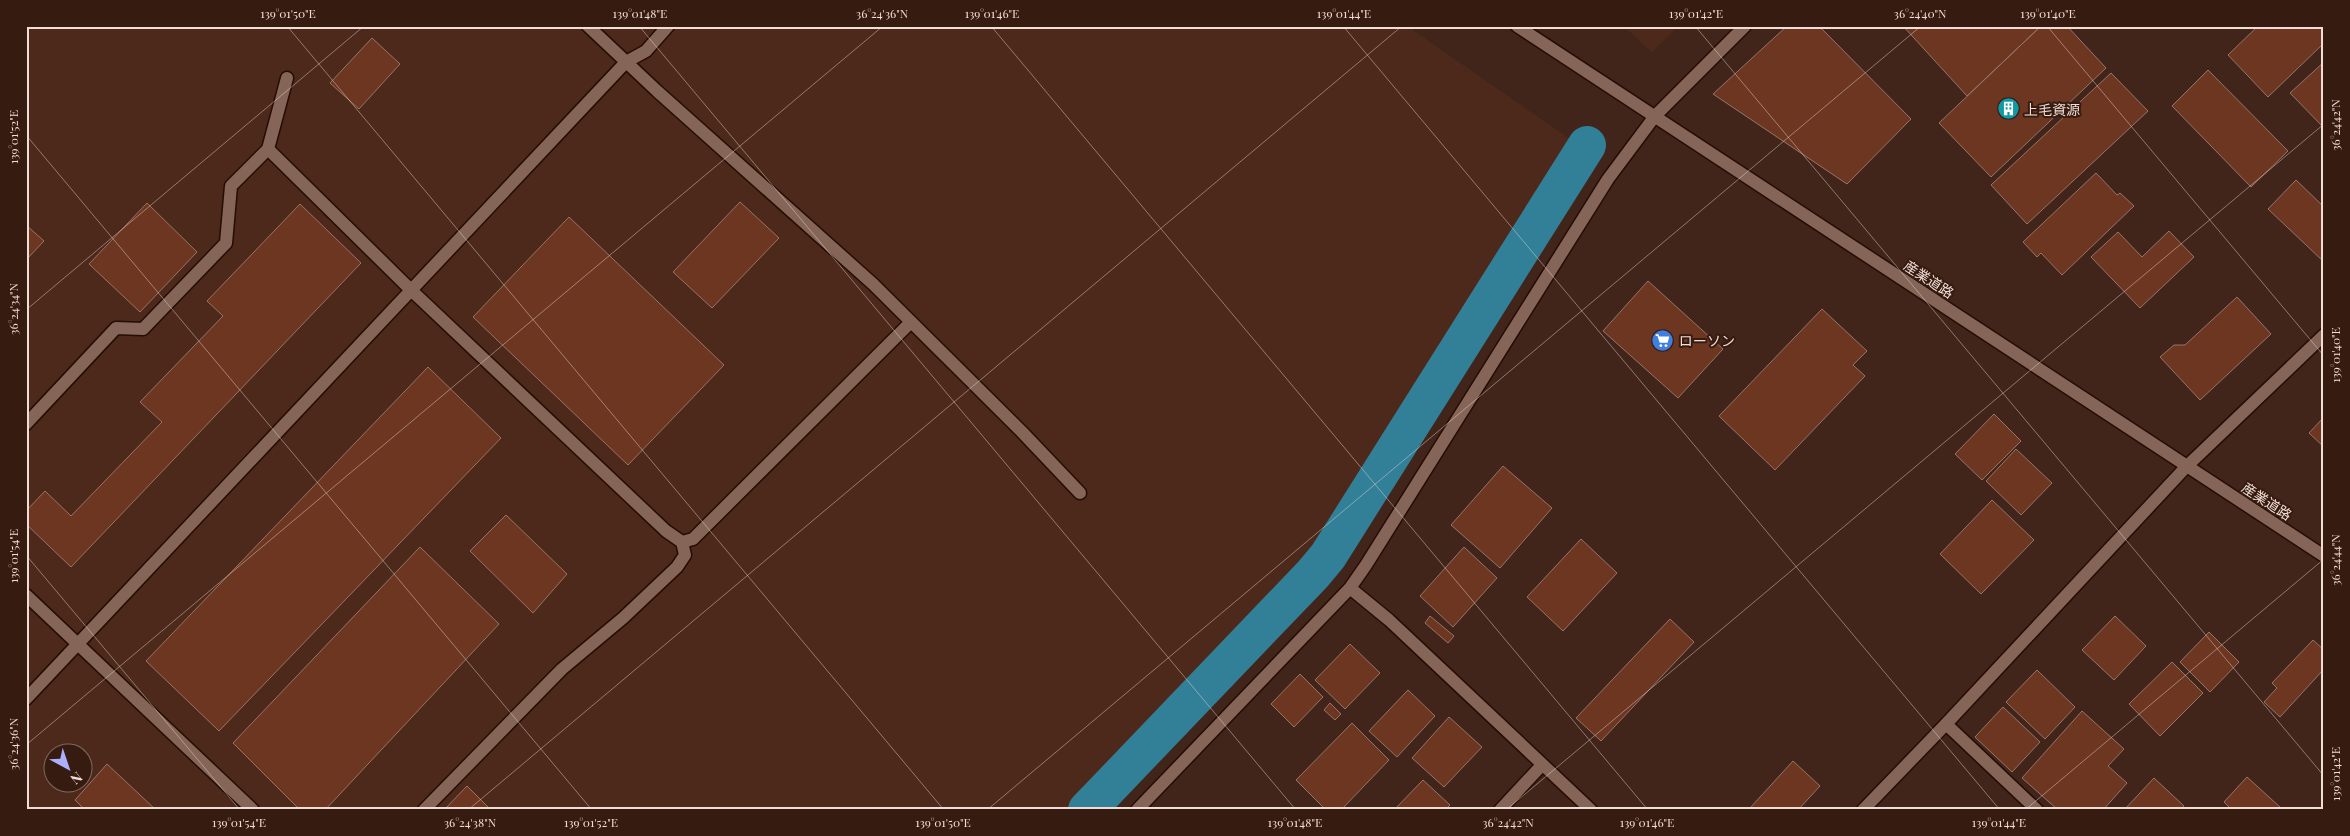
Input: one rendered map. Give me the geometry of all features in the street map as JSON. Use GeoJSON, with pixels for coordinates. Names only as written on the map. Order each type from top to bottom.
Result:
{"type":"FeatureCollection","features":[{"type":"Feature","properties":{"kind":"street"},"geometry":{"type":"LineString","coordinates":[[588,26],[873,284],[1022,432],[1080,493]]}},
{"type":"Feature","properties":{"kind":"street"},"geometry":{"type":"LineString","coordinates":[[26,699],[626,62],[646,51],[668,26]]}},
{"type":"Feature","properties":{"kind":"street","name":"産業道路"},"geometry":{"type":"LineString","coordinates":[[1517,26],[2324,556]]}},
{"type":"Feature","properties":{"kind":"street"},"geometry":{"type":"LineString","coordinates":[[1137,810],[1350,588],[1608,179],[1655,116],[1745,26]]}},
{"type":"Feature","properties":{"kind":"street"},"geometry":{"type":"LineString","coordinates":[[26,424],[116,328],[142,330],[226,243],[231,186],[268,149],[287,78]]}},
{"type":"Feature","properties":{"kind":"street"},"geometry":{"type":"LineString","coordinates":[[268,149],[411,290],[659,525],[682,542],[685,555],[677,567],[623,618],[562,669],[424,810]]}},
{"type":"Feature","properties":{"kind":"street"},"geometry":{"type":"LineString","coordinates":[[682,542],[693,539],[911,322]]}},
{"type":"Feature","properties":{"kind":"street"},"geometry":{"type":"LineString","coordinates":[[1863,810],[2186,467],[2324,335]]}},
{"type":"Feature","properties":{"kind":"street"},"geometry":{"type":"LineString","coordinates":[[1350,588],[1389,620],[1591,810]]}},
{"type":"Feature","properties":{"kind":"street"},"geometry":{"type":"LineString","coordinates":[[26,595],[253,810]]}},
{"type":"Feature","properties":{"kind":"street"},"geometry":{"type":"LineString","coordinates":[[1946,724],[2037,810]]}},
{"type":"Feature","properties":{"kind":"street"},"geometry":{"type":"LineString","coordinates":[[1500,810],[1542,765]]}},
{"type":"Feature","properties":{"kind":"shaded area"},"geometry":{"type":"Polygon","coordinates":[[[26,26],[1407,26],[1577,144],[1314,562],[1078,810],[26,810],[26,26]]]}},
{"type":"Feature","properties":{"kind":"shaded area"},"geometry":{"type":"Polygon","coordinates":[[[1623,26],[1679,26],[1652,52],[1623,26]]]}},
{"type":"Feature","properties":{"kind":"building"},"geometry":{"type":"Polygon","coordinates":[[[1787,26],[1819,26],[1911,119],[1847,184],[1713,94],[1787,26]]]}},
{"type":"Feature","properties":{"kind":"building"},"geometry":{"type":"Polygon","coordinates":[[[1903,26],[2041,26],[1967,96],[1903,26]]]}},
{"type":"Feature","properties":{"kind":"building","name":"上毛資源"},"geometry":{"type":"Polygon","coordinates":[[[2041,26],[2067,26],[2106,68],[1991,177],[1939,123],[2041,26]]]}},
{"type":"Feature","properties":{"kind":"building"},"geometry":{"type":"Polygon","coordinates":[[[2258,26],[2324,26],[2324,43],[2268,97],[2228,55],[2258,26]]]}},
{"type":"Feature","properties":{"kind":"building"},"geometry":{"type":"Polygon","coordinates":[[[372,38],[400,64],[359,109],[330,83],[372,38]]]}},
{"type":"Feature","properties":{"kind":"building"},"geometry":{"type":"Polygon","coordinates":[[[2324,62],[2324,128],[2290,93],[2324,62]]]}},
{"type":"Feature","properties":{"kind":"building"},"geometry":{"type":"Polygon","coordinates":[[[2208,70],[2288,151],[2251,187],[2172,106],[2208,70]]]}},
{"type":"Feature","properties":{"kind":"building"},"geometry":{"type":"Polygon","coordinates":[[[2111,73],[2148,111],[2027,224],[1991,185],[2111,73]]]}},
{"type":"Feature","properties":{"kind":"building"},"geometry":{"type":"Polygon","coordinates":[[[2096,173],[2117,195],[2120,193],[2134,206],[2062,275],[2041,253],[2037,257],[2023,242],[2096,173]]]}},
{"type":"Feature","properties":{"kind":"building"},"geometry":{"type":"Polygon","coordinates":[[[2296,180],[2324,207],[2324,262],[2268,209],[2296,180]]]}},
{"type":"Feature","properties":{"kind":"building"},"geometry":{"type":"Polygon","coordinates":[[[740,202],[779,238],[712,308],[673,272],[740,202]]]}},
{"type":"Feature","properties":{"kind":"building"},"geometry":{"type":"Polygon","coordinates":[[[147,203],[197,252],[140,312],[89,264],[147,203]]]}},
{"type":"Feature","properties":{"kind":"building"},"geometry":{"type":"Polygon","coordinates":[[[300,204],[361,263],[71,567],[26,524],[26,511],[45,491],[71,516],[162,422],[140,402],[223,316],[207,301],[300,204]]]}},
{"type":"Feature","properties":{"kind":"building"},"geometry":{"type":"Polygon","coordinates":[[[569,217],[724,365],[628,465],[473,317],[569,217]]]}},
{"type":"Feature","properties":{"kind":"building"},"geometry":{"type":"Polygon","coordinates":[[[26,225],[44,241],[26,260],[26,225]]]}},
{"type":"Feature","properties":{"kind":"building"},"geometry":{"type":"Polygon","coordinates":[[[2169,231],[2194,257],[2140,308],[2091,257],[2118,232],[2142,257],[2169,231]]]}},
{"type":"Feature","properties":{"kind":"building","name":"ローソン"},"geometry":{"type":"Polygon","coordinates":[[[1648,281],[1723,349],[1678,398],[1603,331],[1648,281]]]}},
{"type":"Feature","properties":{"kind":"building"},"geometry":{"type":"Polygon","coordinates":[[[2237,297],[2271,334],[2200,400],[2160,357],[2174,345],[2185,345],[2237,297]]]}},
{"type":"Feature","properties":{"kind":"building"},"geometry":{"type":"Polygon","coordinates":[[[1822,309],[1867,351],[1853,365],[1865,376],[1775,470],[1719,416],[1822,309]]]}},
{"type":"Feature","properties":{"kind":"building"},"geometry":{"type":"Polygon","coordinates":[[[428,367],[501,438],[219,731],[146,661],[428,367]]]}},
{"type":"Feature","properties":{"kind":"building"},"geometry":{"type":"Polygon","coordinates":[[[1994,414],[2021,441],[1982,480],[1955,454],[1994,414]]]}},
{"type":"Feature","properties":{"kind":"building"},"geometry":{"type":"Polygon","coordinates":[[[2324,417],[2324,447],[2309,433],[2324,417]]]}},
{"type":"Feature","properties":{"kind":"building"},"geometry":{"type":"Polygon","coordinates":[[[2016,449],[2052,483],[2021,515],[1986,481],[2016,449]]]}},
{"type":"Feature","properties":{"kind":"building"},"geometry":{"type":"Polygon","coordinates":[[[1503,466],[1552,508],[1500,568],[1451,525],[1503,466]]]}},
{"type":"Feature","properties":{"kind":"building"},"geometry":{"type":"Polygon","coordinates":[[[1992,500],[2034,540],[1981,594],[1940,554],[1992,500]]]}},
{"type":"Feature","properties":{"kind":"building"},"geometry":{"type":"Polygon","coordinates":[[[506,515],[567,574],[533,613],[470,551],[506,515]]]}},
{"type":"Feature","properties":{"kind":"building"},"geometry":{"type":"Polygon","coordinates":[[[1581,539],[1617,573],[1563,631],[1527,597],[1581,539]]]}},
{"type":"Feature","properties":{"kind":"building"},"geometry":{"type":"Polygon","coordinates":[[[420,547],[499,624],[325,810],[300,810],[233,743],[420,547]]]}},
{"type":"Feature","properties":{"kind":"building"},"geometry":{"type":"Polygon","coordinates":[[[1464,547],[1497,578],[1453,627],[1420,596],[1464,547]]]}},
{"type":"Feature","properties":{"kind":"building"},"geometry":{"type":"Polygon","coordinates":[[[1430,616],[1454,636],[1448,643],[1425,623],[1430,616]]]}},
{"type":"Feature","properties":{"kind":"building"},"geometry":{"type":"Polygon","coordinates":[[[2115,616],[2146,646],[2114,680],[2082,650],[2115,616]]]}},
{"type":"Feature","properties":{"kind":"building"},"geometry":{"type":"Polygon","coordinates":[[[1670,619],[1694,642],[1601,741],[1576,718],[1670,619]]]}},
{"type":"Feature","properties":{"kind":"building"},"geometry":{"type":"Polygon","coordinates":[[[2209,632],[2239,662],[2210,692],[2180,662],[2209,632]]]}},
{"type":"Feature","properties":{"kind":"building"},"geometry":{"type":"Polygon","coordinates":[[[2313,640],[2324,650],[2324,669],[2280,717],[2264,702],[2277,688],[2272,683],[2313,640]]]}},
{"type":"Feature","properties":{"kind":"building"},"geometry":{"type":"Polygon","coordinates":[[[1350,644],[1380,673],[1345,709],[1315,680],[1350,644]]]}},
{"type":"Feature","properties":{"kind":"building"},"geometry":{"type":"Polygon","coordinates":[[[2172,662],[2203,693],[2160,736],[2129,704],[2172,662]]]}},
{"type":"Feature","properties":{"kind":"building"},"geometry":{"type":"Polygon","coordinates":[[[2037,670],[2075,707],[2045,739],[2006,702],[2037,670]]]}},
{"type":"Feature","properties":{"kind":"building"},"geometry":{"type":"Polygon","coordinates":[[[1300,674],[1323,697],[1294,727],[1271,704],[1300,674]]]}},
{"type":"Feature","properties":{"kind":"building"},"geometry":{"type":"Polygon","coordinates":[[[1408,690],[1435,716],[1397,757],[1369,731],[1408,690]]]}},
{"type":"Feature","properties":{"kind":"building"},"geometry":{"type":"Polygon","coordinates":[[[1330,703],[1341,714],[1335,720],[1324,710],[1330,703]]]}},
{"type":"Feature","properties":{"kind":"building"},"geometry":{"type":"Polygon","coordinates":[[[2003,707],[2040,742],[2012,772],[1975,737],[2003,707]]]}},
{"type":"Feature","properties":{"kind":"building"},"geometry":{"type":"Polygon","coordinates":[[[2082,711],[2124,749],[2108,766],[2127,783],[2103,810],[2058,810],[2022,778],[2082,711]]]}},
{"type":"Feature","properties":{"kind":"building"},"geometry":{"type":"Polygon","coordinates":[[[1449,717],[1482,747],[1444,787],[1412,758],[1449,717]]]}},
{"type":"Feature","properties":{"kind":"building"},"geometry":{"type":"Polygon","coordinates":[[[1352,723],[1389,760],[1341,810],[1326,810],[1296,780],[1352,723]]]}},
{"type":"Feature","properties":{"kind":"building"},"geometry":{"type":"Polygon","coordinates":[[[1793,761],[1820,786],[1798,810],[1752,810],[1750,808],[1793,761]]]}},
{"type":"Feature","properties":{"kind":"building"},"geometry":{"type":"Polygon","coordinates":[[[107,764],[156,810],[85,810],[75,800],[80,794],[92,794],[92,781],[107,764]]]}},
{"type":"Feature","properties":{"kind":"building"},"geometry":{"type":"Polygon","coordinates":[[[2247,777],[2281,808],[2279,810],[2232,810],[2224,802],[2247,777]]]}},
{"type":"Feature","properties":{"kind":"building"},"geometry":{"type":"Polygon","coordinates":[[[2154,778],[2184,806],[2181,810],[2124,810],[2154,778]]]}},
{"type":"Feature","properties":{"kind":"building"},"geometry":{"type":"Polygon","coordinates":[[[1423,780],[1450,805],[1445,810],[1394,810],[1423,780]]]}},
{"type":"Feature","properties":{"kind":"building"},"geometry":{"type":"Polygon","coordinates":[[[467,786],[491,810],[444,810],[467,786]]]}},
{"type":"Feature","properties":{"kind":"waterway"},"geometry":{"type":"LineString","coordinates":[[1087,810],[1313,574],[1328,556],[1587,145]]}},
{"type":"Feature","properties":{"kind":"place","name":"上毛資源"},"geometry":{"type":"Point","coordinates":[2008,109]}},
{"type":"Feature","properties":{"kind":"place","name":"ローソン"},"geometry":{"type":"Point","coordinates":[1663,340]}}]}
